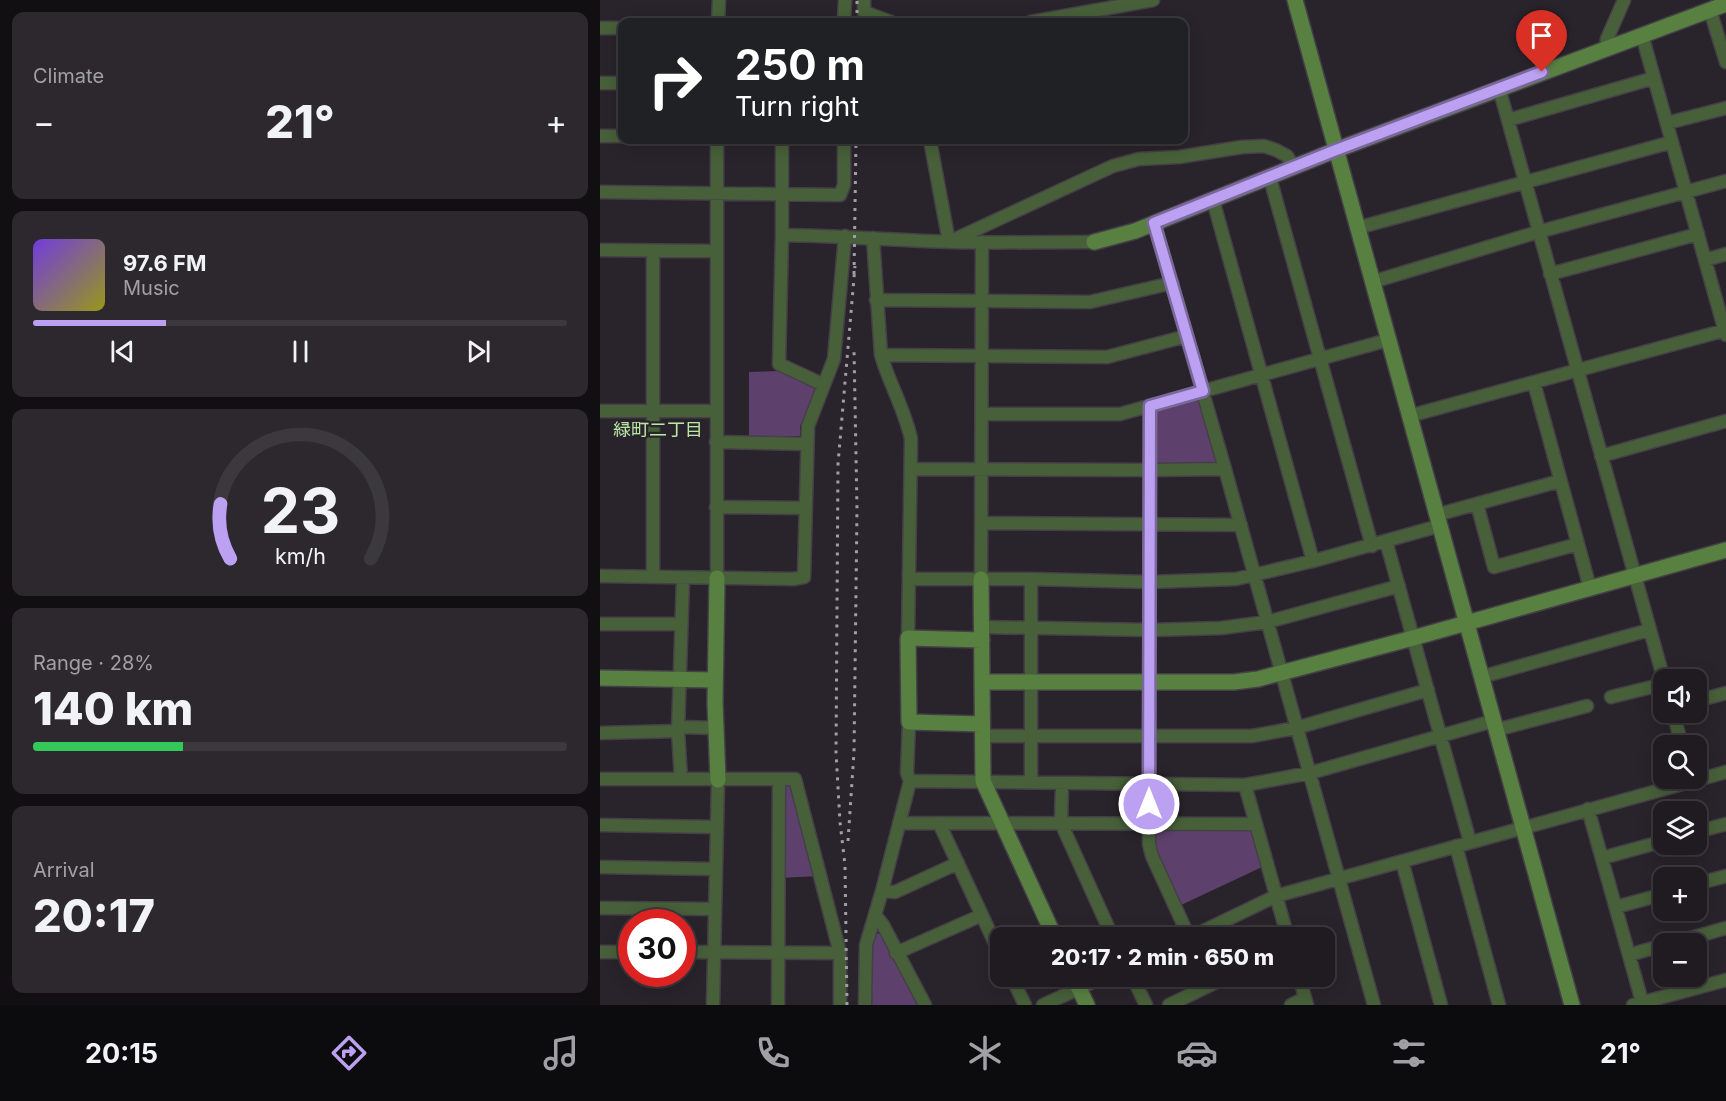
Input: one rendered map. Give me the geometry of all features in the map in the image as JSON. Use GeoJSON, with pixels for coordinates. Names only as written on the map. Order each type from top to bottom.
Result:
{"type":"FeatureCollection","features":[{"type":"Feature","properties":{"kind":"street"},"geometry":{"type":"LineString","coordinates":[[718,0],[718,18]]}},
{"type":"Feature","properties":{"kind":"street"},"geometry":{"type":"LineString","coordinates":[[844,18],[845,0]]}},
{"type":"Feature","properties":{"kind":"street"},"geometry":{"type":"LineString","coordinates":[[864,0],[864,12],[880,18]]}},
{"type":"Feature","properties":{"kind":"street"},"geometry":{"type":"LineString","coordinates":[[1053,18],[1153,0]]}},
{"type":"Feature","properties":{"kind":"street"},"geometry":{"type":"LineString","coordinates":[[1295,0],[1572,1005]]}},
{"type":"Feature","properties":{"kind":"street"},"geometry":{"type":"LineString","coordinates":[[1606,48],[1606,39],[1624,0]]}},
{"type":"Feature","properties":{"kind":"street"},"geometry":{"type":"LineString","coordinates":[[782,235],[949,242],[1094,242],[1118,237],[1336,150],[1726,4]]}},
{"type":"Feature","properties":{"kind":"street"},"geometry":{"type":"LineString","coordinates":[[1710,10],[1726,62]]}},
{"type":"Feature","properties":{"kind":"street"},"geometry":{"type":"LineString","coordinates":[[600,28],[618,28]]}},
{"type":"Feature","properties":{"kind":"street"},"geometry":{"type":"LineString","coordinates":[[1409,416],[1726,332],[1642,35]]}},
{"type":"Feature","properties":{"kind":"street"},"geometry":{"type":"LineString","coordinates":[[1508,120],[1654,78]]}},
{"type":"Feature","properties":{"kind":"street"},"geometry":{"type":"LineString","coordinates":[[600,83],[618,83]]}},
{"type":"Feature","properties":{"kind":"street"},"geometry":{"type":"LineString","coordinates":[[1499,88],[1660,669]]}},
{"type":"Feature","properties":{"kind":"street"},"geometry":{"type":"LineString","coordinates":[[1667,123],[1726,108]]}},
{"type":"Feature","properties":{"kind":"street"},"geometry":{"type":"LineString","coordinates":[[600,136],[618,136]]}},
{"type":"Feature","properties":{"kind":"street"},"geometry":{"type":"LineString","coordinates":[[1357,228],[1672,142]]}},
{"type":"Feature","properties":{"kind":"street"},"geometry":{"type":"LineString","coordinates":[[713,1005],[714,868],[718,780],[715,680],[717,144]]}},
{"type":"Feature","properties":{"kind":"street"},"geometry":{"type":"LineString","coordinates":[[782,144],[779,364],[824,385]]}},
{"type":"Feature","properties":{"kind":"street"},"geometry":{"type":"LineString","coordinates":[[600,192],[840,195],[844,185],[844,144]]}},
{"type":"Feature","properties":{"kind":"street"},"geometry":{"type":"LineString","coordinates":[[931,144],[949,242]]}},
{"type":"Feature","properties":{"kind":"street"},"geometry":{"type":"LineString","coordinates":[[949,242],[1113,166],[1139,159],[1179,157],[1242,147],[1264,146],[1287,156],[1294,167]]}},
{"type":"Feature","properties":{"kind":"street"},"geometry":{"type":"LineString","coordinates":[[1270,178],[1372,546]]}},
{"type":"Feature","properties":{"kind":"street"},"geometry":{"type":"LineString","coordinates":[[1371,282],[1538,232],[1726,181]]}},
{"type":"Feature","properties":{"kind":"street"},"geometry":{"type":"LineString","coordinates":[[1213,200],[1313,561]]}},
{"type":"Feature","properties":{"kind":"street"},"geometry":{"type":"LineString","coordinates":[[1154,223],[1241,525],[1374,1005]]}},
{"type":"Feature","properties":{"kind":"street"},"geometry":{"type":"LineString","coordinates":[[1551,274],[1698,234]]}},
{"type":"Feature","properties":{"kind":"street"},"geometry":{"type":"LineString","coordinates":[[600,576],[804,578],[808,426],[834,359],[844,236]]}},
{"type":"Feature","properties":{"kind":"street"},"geometry":{"type":"LineString","coordinates":[[865,1005],[866,945],[910,781],[907,773],[911,439],[909,428],[886,374],[881,355],[873,238]]}},
{"type":"Feature","properties":{"kind":"street"},"geometry":{"type":"LineString","coordinates":[[982,242],[983,781],[1050,927]]}},
{"type":"Feature","properties":{"kind":"street"},"geometry":{"type":"LineString","coordinates":[[600,250],[716,251]]}},
{"type":"Feature","properties":{"kind":"street"},"geometry":{"type":"LineString","coordinates":[[653,251],[653,577]]}},
{"type":"Feature","properties":{"kind":"street"},"geometry":{"type":"LineString","coordinates":[[1705,260],[1726,254]]}},
{"type":"Feature","properties":{"kind":"street"},"geometry":{"type":"LineString","coordinates":[[876,300],[1090,302],[1172,283]]}},
{"type":"Feature","properties":{"kind":"street"},"geometry":{"type":"LineString","coordinates":[[881,355],[1107,357],[1187,336]]}},
{"type":"Feature","properties":{"kind":"street"},"geometry":{"type":"LineString","coordinates":[[982,414],[1120,414],[1388,340]]}},
{"type":"Feature","properties":{"kind":"street"},"geometry":{"type":"LineString","coordinates":[[1533,383],[1590,588]]}},
{"type":"Feature","properties":{"kind":"street"},"geometry":{"type":"LineString","coordinates":[[1150,406],[1149,844],[1152,856],[1184,927]]}},
{"type":"Feature","properties":{"kind":"street"},"geometry":{"type":"LineString","coordinates":[[600,411],[716,411]]}},
{"type":"Feature","properties":{"kind":"street"},"geometry":{"type":"LineString","coordinates":[[1601,456],[1726,421]]}},
{"type":"Feature","properties":{"kind":"street"},"geometry":{"type":"LineString","coordinates":[[716,442],[806,444]]}},
{"type":"Feature","properties":{"kind":"street"},"geometry":{"type":"LineString","coordinates":[[912,469],[1225,469]]}},
{"type":"Feature","properties":{"kind":"street"},"geometry":{"type":"LineString","coordinates":[[910,579],[1150,582],[1209,581],[1255,576],[1386,542],[1477,504],[1560,481]]}},
{"type":"Feature","properties":{"kind":"street"},"geometry":{"type":"LineString","coordinates":[[1477,504],[1494,567],[1578,544]]}},
{"type":"Feature","properties":{"kind":"street"},"geometry":{"type":"LineString","coordinates":[[716,507],[805,508]]}},
{"type":"Feature","properties":{"kind":"street"},"geometry":{"type":"LineString","coordinates":[[981,523],[1241,525]]}},
{"type":"Feature","properties":{"kind":"street"},"geometry":{"type":"LineString","coordinates":[[1386,542],[1470,842]]}},
{"type":"Feature","properties":{"kind":"street"},"geometry":{"type":"LineString","coordinates":[[982,682],[1234,682],[1282,674],[1726,550]]}},
{"type":"Feature","properties":{"kind":"street"},"geometry":{"type":"LineString","coordinates":[[681,779],[680,624],[683,578]]}},
{"type":"Feature","properties":{"kind":"street"},"geometry":{"type":"LineString","coordinates":[[1031,579],[1031,782]]}},
{"type":"Feature","properties":{"kind":"street"},"geometry":{"type":"LineString","coordinates":[[908,638],[1031,628],[1150,630],[1230,627],[1268,622],[1399,586]]}},
{"type":"Feature","properties":{"kind":"street"},"geometry":{"type":"LineString","coordinates":[[600,624],[680,624]]}},
{"type":"Feature","properties":{"kind":"street"},"geometry":{"type":"LineString","coordinates":[[1481,677],[1649,630]]}},
{"type":"Feature","properties":{"kind":"street"},"geometry":{"type":"LineString","coordinates":[[600,678],[715,680]]}},
{"type":"Feature","properties":{"kind":"street"},"geometry":{"type":"LineString","coordinates":[[1611,697],[1653,685]]}},
{"type":"Feature","properties":{"kind":"street"},"geometry":{"type":"LineString","coordinates":[[909,722],[1031,736],[1252,736],[1296,728],[1428,690]]}},
{"type":"Feature","properties":{"kind":"street"},"geometry":{"type":"LineString","coordinates":[[1707,698],[1726,693]]}},
{"type":"Feature","properties":{"kind":"street"},"geometry":{"type":"LineString","coordinates":[[910,781],[1245,786],[1310,772],[1440,735],[1587,706]]}},
{"type":"Feature","properties":{"kind":"street"},"geometry":{"type":"LineString","coordinates":[[600,733],[716,728]]}},
{"type":"Feature","properties":{"kind":"street"},"geometry":{"type":"LineString","coordinates":[[1707,776],[1726,772]]}},
{"type":"Feature","properties":{"kind":"street"},"geometry":{"type":"LineString","coordinates":[[600,779],[795,779],[840,953],[840,1005]]}},
{"type":"Feature","properties":{"kind":"street"},"geometry":{"type":"LineString","coordinates":[[778,1005],[779,779]]}},
{"type":"Feature","properties":{"kind":"street"},"geometry":{"type":"LineString","coordinates":[[1062,783],[1061,823],[1108,927]]}},
{"type":"Feature","properties":{"kind":"street"},"geometry":{"type":"LineString","coordinates":[[1245,786],[1285,927]]}},
{"type":"Feature","properties":{"kind":"street"},"geometry":{"type":"LineString","coordinates":[[1212,927],[1276,896],[1659,789]]}},
{"type":"Feature","properties":{"kind":"street"},"geometry":{"type":"LineString","coordinates":[[1588,809],[1629,955],[1640,1004],[1726,980]]}},
{"type":"Feature","properties":{"kind":"street"},"geometry":{"type":"LineString","coordinates":[[898,823],[1256,824]]}},
{"type":"Feature","properties":{"kind":"street"},"geometry":{"type":"LineString","coordinates":[[939,823],[990,932]]}},
{"type":"Feature","properties":{"kind":"street"},"geometry":{"type":"LineString","coordinates":[[1707,829],[1726,824]]}},
{"type":"Feature","properties":{"kind":"street"},"geometry":{"type":"LineString","coordinates":[[600,825],[715,827]]}},
{"type":"Feature","properties":{"kind":"street"},"geometry":{"type":"LineString","coordinates":[[1602,858],[1653,844]]}},
{"type":"Feature","properties":{"kind":"street"},"geometry":{"type":"LineString","coordinates":[[1456,846],[1499,1005]]}},
{"type":"Feature","properties":{"kind":"street"},"geometry":{"type":"LineString","coordinates":[[1402,861],[1441,1005]]}},
{"type":"Feature","properties":{"kind":"street"},"geometry":{"type":"LineString","coordinates":[[882,891],[895,892],[958,863]]}},
{"type":"Feature","properties":{"kind":"street"},"geometry":{"type":"LineString","coordinates":[[600,867],[714,868]]}},
{"type":"Feature","properties":{"kind":"street"},"geometry":{"type":"LineString","coordinates":[[1707,881],[1726,876]]}},
{"type":"Feature","properties":{"kind":"street"},"geometry":{"type":"LineString","coordinates":[[1616,907],[1653,897]]}},
{"type":"Feature","properties":{"kind":"street"},"geometry":{"type":"LineString","coordinates":[[600,908],[714,909]]}},
{"type":"Feature","properties":{"kind":"street"},"geometry":{"type":"LineString","coordinates":[[875,915],[883,925],[925,1005]]}},
{"type":"Feature","properties":{"kind":"street"},"geometry":{"type":"LineString","coordinates":[[896,953],[982,915]]}},
{"type":"Feature","properties":{"kind":"street"},"geometry":{"type":"LineString","coordinates":[[1707,933],[1726,928]]}},
{"type":"Feature","properties":{"kind":"street"},"geometry":{"type":"LineString","coordinates":[[1629,955],[1653,948]]}},
{"type":"Feature","properties":{"kind":"street"},"geometry":{"type":"LineString","coordinates":[[600,952],[618,952]]}},
{"type":"Feature","properties":{"kind":"street"},"geometry":{"type":"LineString","coordinates":[[696,952],[840,953]]}},
{"type":"Feature","properties":{"kind":"street"},"geometry":{"type":"LineString","coordinates":[[1016,987],[1025,1005]]}},
{"type":"Feature","properties":{"kind":"street"},"geometry":{"type":"LineString","coordinates":[[1043,1005],[1071,987]]}},
{"type":"Feature","properties":{"kind":"street"},"geometry":{"type":"LineString","coordinates":[[1079,987],[1087,1005]]}},
{"type":"Feature","properties":{"kind":"street"},"geometry":{"type":"LineString","coordinates":[[1137,987],[1146,1005]]}},
{"type":"Feature","properties":{"kind":"street"},"geometry":{"type":"LineString","coordinates":[[1168,1005],[1206,987]]}},
{"type":"Feature","properties":{"kind":"street"},"geometry":{"type":"LineString","coordinates":[[1291,1005],[1306,1002],[1302,987]]}},
{"type":"Feature","properties":{"kind":"shaded area"},"geometry":{"type":"Polygon","coordinates":[[[780,371],[819,388],[800,426],[800,436],[749,437],[749,372],[780,371]]]}},
{"type":"Feature","properties":{"kind":"shaded area"},"geometry":{"type":"Polygon","coordinates":[[[1199,399],[1217,464],[1155,465],[1156,410],[1199,399]]]}},
{"type":"Feature","properties":{"kind":"shaded area"},"geometry":{"type":"Polygon","coordinates":[[[779,779],[795,779],[819,876],[779,878],[779,779]]]}},
{"type":"Feature","properties":{"kind":"shaded area"},"geometry":{"type":"Polygon","coordinates":[[[1160,828],[1254,831],[1262,867],[1179,906],[1155,850],[1153,831],[1160,828]]]}},
{"type":"Feature","properties":{"kind":"shaded area"},"geometry":{"type":"Polygon","coordinates":[[[876,933],[884,935],[919,1005],[869,1005],[870,947],[876,933]]]}},
{"type":"Feature","properties":{"kind":"railway"},"geometry":{"type":"LineString","coordinates":[[857,0],[857,18]]}},
{"type":"Feature","properties":{"kind":"railway"},"geometry":{"type":"LineString","coordinates":[[854,274],[856,144]]}},
{"type":"Feature","properties":{"kind":"railway"},"geometry":{"type":"LineString","coordinates":[[847,1005],[845,865],[836,753],[838,464],[855,266]]}},
{"type":"Feature","properties":{"kind":"railway"},"geometry":{"type":"LineString","coordinates":[[848,841],[854,752],[857,509],[854,349]]}},
{"type":"Feature","properties":{"kind":"district","name":"緑町二丁目"},"geometry":{"type":"Point","coordinates":[658,429]}},
{"type":"Feature","properties":{"kind":"route"},"geometry":{"type":"LineString","coordinates":[[1149,804],[1150,406],[1203,391],[1154,223],[1336,150],[1542,72]]}}]}
